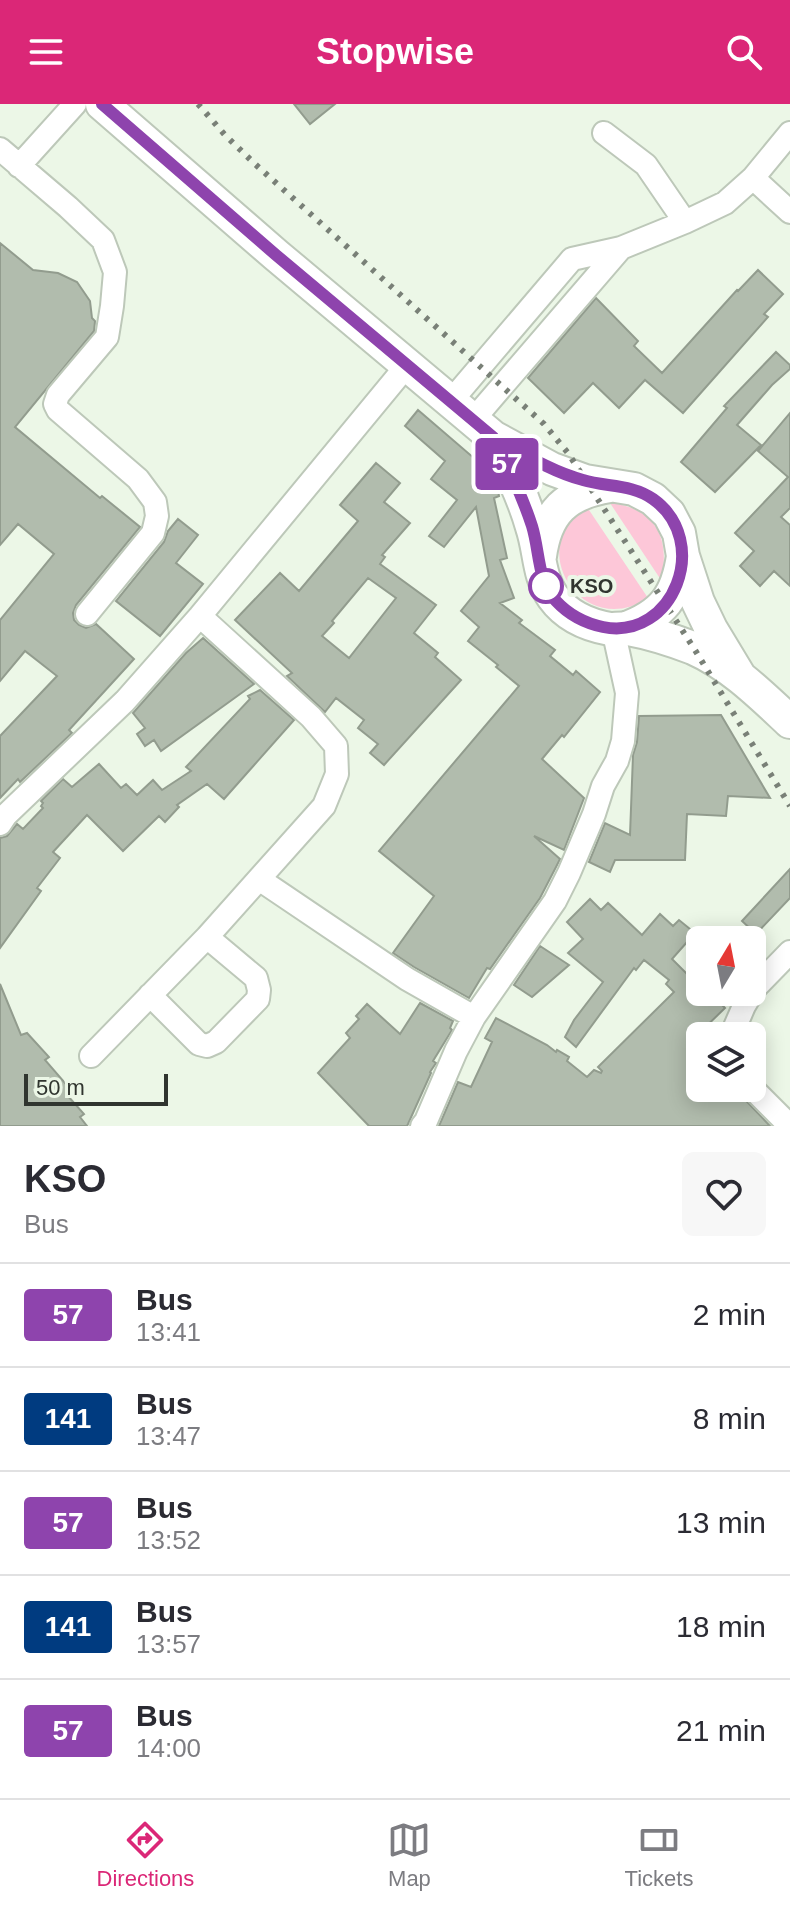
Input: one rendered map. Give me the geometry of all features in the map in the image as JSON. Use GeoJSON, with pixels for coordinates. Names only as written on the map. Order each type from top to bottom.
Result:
{"type":"FeatureCollection","features":[{"type":"Feature","properties":{"kind":"highway"},"geometry":{"type":"LineString","coordinates":[[102,104],[472,419],[552,469],[585,481],[634,489],[661,506],[679,533],[698,602],[740,677]]}},
{"type":"Feature","properties":{"kind":"highway"},"geometry":{"type":"LineString","coordinates":[[472,419],[513,475],[533,529],[546,586],[570,615],[590,624],[664,638],[695,650],[740,677],[790,722]]}},
{"type":"Feature","properties":{"kind":"highway"},"geometry":{"type":"LineString","coordinates":[[540,559],[543,537],[553,516],[569,499],[591,489],[612,485]]}},
{"type":"Feature","properties":{"kind":"highway"},"geometry":{"type":"LineString","coordinates":[[618,629],[642,622],[666,604],[680,578],[683,556]]}},
{"type":"Feature","properties":{"kind":"street"},"geometry":{"type":"LineString","coordinates":[[19,166],[75,104]]}},
{"type":"Feature","properties":{"kind":"street"},"geometry":{"type":"LineString","coordinates":[[604,133],[646,165],[685,222]]}},
{"type":"Feature","properties":{"kind":"street"},"geometry":{"type":"LineString","coordinates":[[472,419],[572,259],[621,248],[725,203],[753,178],[790,133]]}},
{"type":"Feature","properties":{"kind":"street"},"geometry":{"type":"LineString","coordinates":[[0,149],[103,240],[115,272],[107,337],[58,395],[55,404],[58,410],[138,479],[155,502],[157,516],[153,533],[87,614]]}},
{"type":"Feature","properties":{"kind":"street"},"geometry":{"type":"LineString","coordinates":[[753,178],[790,212]]}},
{"type":"Feature","properties":{"kind":"street"},"geometry":{"type":"LineString","coordinates":[[0,824],[125,701],[200,616],[408,364]]}},
{"type":"Feature","properties":{"kind":"street"},"geometry":{"type":"LineString","coordinates":[[91,1056],[207,937],[324,806],[337,774],[336,746],[311,717],[200,616]]}},
{"type":"Feature","properties":{"kind":"street"},"geometry":{"type":"LineString","coordinates":[[422,1126],[474,1017],[555,901],[594,814],[603,786],[617,761],[623,741],[627,693],[618,629]]}},
{"type":"Feature","properties":{"kind":"street"},"geometry":{"type":"LineString","coordinates":[[259,879],[407,979],[474,1017]]}},
{"type":"Feature","properties":{"kind":"street"},"geometry":{"type":"LineString","coordinates":[[150,995],[199,1044],[207,1046],[216,1042],[258,999],[259,990],[256,978],[207,937]]}},
{"type":"Feature","properties":{"kind":"street"},"geometry":{"type":"LineString","coordinates":[[737,1022],[754,989],[790,952]]}},
{"type":"Feature","properties":{"kind":"street"},"geometry":{"type":"LineString","coordinates":[[766,1102],[790,1126]]}},
{"type":"Feature","properties":{"kind":"shaded area"},"geometry":{"type":"Polygon","coordinates":[[[610,503],[638,511],[649,518],[656,528],[664,551],[661,580],[610,503]]]}},
{"type":"Feature","properties":{"kind":"shaded area"},"geometry":{"type":"Polygon","coordinates":[[[587,507],[648,598],[624,608],[602,608],[583,599],[569,584],[561,565],[560,544],[568,524],[587,507]]]}},
{"type":"Feature","properties":{"kind":"building"},"geometry":{"type":"Polygon","coordinates":[[[294,104],[335,104],[310,124],[294,104]]]}},
{"type":"Feature","properties":{"kind":"building"},"geometry":{"type":"Polygon","coordinates":[[[0,243],[33,270],[58,273],[77,282],[90,301],[95,321],[94,331],[15,427],[140,527],[76,605],[73,613],[79,625],[86,628],[96,624],[134,659],[69,730],[72,733],[0,798],[0,736],[57,676],[25,651],[0,681],[0,620],[54,554],[18,524],[0,545],[0,243]]]}},
{"type":"Feature","properties":{"kind":"building"},"geometry":{"type":"Polygon","coordinates":[[[758,270],[783,294],[764,314],[768,317],[683,413],[645,380],[619,408],[593,383],[564,413],[528,378],[596,298],[638,341],[634,346],[662,373],[758,270]]]}},
{"type":"Feature","properties":{"kind":"building"},"geometry":{"type":"Polygon","coordinates":[[[776,352],[790,365],[790,369],[737,425],[761,445],[715,492],[681,462],[727,408],[724,406],[776,352]]]}},
{"type":"Feature","properties":{"kind":"building"},"geometry":{"type":"Polygon","coordinates":[[[418,410],[489,471],[498,490],[499,496],[494,498],[507,558],[500,560],[514,598],[500,603],[522,620],[519,623],[555,650],[550,656],[573,675],[576,671],[600,692],[542,759],[584,798],[564,850],[534,836],[560,859],[540,898],[490,969],[487,968],[469,998],[393,953],[434,896],[379,851],[519,686],[468,641],[479,627],[461,611],[489,576],[476,507],[444,547],[429,536],[457,500],[431,479],[445,461],[405,426],[418,410]]]}},
{"type":"Feature","properties":{"kind":"building"},"geometry":{"type":"Polygon","coordinates":[[[790,413],[790,508],[781,517],[790,525],[790,586],[774,571],[760,586],[740,566],[754,551],[735,533],[788,477],[758,451],[790,413]]]}},
{"type":"Feature","properties":{"kind":"building"},"geometry":{"type":"Polygon","coordinates":[[[376,463],[400,483],[384,502],[410,523],[382,555],[385,557],[380,564],[436,605],[414,633],[438,653],[435,657],[461,680],[384,765],[370,753],[378,744],[358,728],[364,720],[336,698],[325,712],[287,676],[292,673],[235,620],[280,573],[299,591],[358,521],[340,505],[376,463]],[[368,578],[322,636],[349,658],[396,598],[368,578]]]}},
{"type":"Feature","properties":{"kind":"building"},"geometry":{"type":"Polygon","coordinates":[[[178,519],[198,535],[176,563],[203,584],[160,636],[116,601],[164,542],[178,519]]]}},
{"type":"Feature","properties":{"kind":"building"},"geometry":{"type":"Polygon","coordinates":[[[203,638],[254,684],[161,751],[154,740],[145,746],[137,734],[145,728],[133,713],[203,638]]]}},
{"type":"Feature","properties":{"kind":"building"},"geometry":{"type":"Polygon","coordinates":[[[260,690],[294,720],[224,799],[207,784],[177,805],[179,807],[165,822],[159,816],[123,851],[87,815],[53,852],[60,858],[37,888],[41,891],[0,948],[0,838],[7,836],[17,824],[23,829],[43,808],[41,801],[63,779],[72,787],[99,764],[121,788],[126,784],[137,795],[153,780],[162,790],[191,771],[186,767],[250,699],[248,696],[260,690]]]}},
{"type":"Feature","properties":{"kind":"building"},"geometry":{"type":"Polygon","coordinates":[[[721,715],[770,798],[728,796],[726,816],[687,814],[685,860],[615,860],[610,872],[589,862],[605,823],[630,835],[633,755],[639,716],[721,715]]]}},
{"type":"Feature","properties":{"kind":"building"},"geometry":{"type":"Polygon","coordinates":[[[790,869],[790,898],[764,926],[747,926],[742,921],[790,869]]]}},
{"type":"Feature","properties":{"kind":"building"},"geometry":{"type":"Polygon","coordinates":[[[590,899],[601,910],[608,903],[642,935],[660,914],[673,926],[679,920],[686,926],[686,943],[672,959],[686,973],[686,1006],[725,1008],[711,1022],[686,1022],[686,1102],[747,1102],[770,1126],[439,1126],[458,1082],[471,1087],[492,1042],[485,1038],[496,1018],[569,1057],[567,1061],[587,1077],[594,1070],[601,1073],[598,1067],[674,992],[666,984],[669,980],[644,960],[636,970],[634,968],[576,1047],[565,1037],[603,982],[568,953],[583,939],[567,922],[590,899]]]}},
{"type":"Feature","properties":{"kind":"building"},"geometry":{"type":"Polygon","coordinates":[[[540,946],[569,965],[532,997],[514,985],[540,946]]]}},
{"type":"Feature","properties":{"kind":"building"},"geometry":{"type":"Polygon","coordinates":[[[0,984],[21,1035],[27,1033],[49,1057],[45,1060],[72,1091],[67,1095],[84,1114],[80,1117],[87,1126],[0,1126],[0,984]]]}},
{"type":"Feature","properties":{"kind":"building"},"geometry":{"type":"Polygon","coordinates":[[[420,1003],[453,1021],[452,1030],[433,1061],[436,1063],[407,1126],[369,1126],[318,1073],[350,1038],[346,1033],[367,1004],[400,1034],[420,1003]]]}},
{"type":"Feature","properties":{"kind":"railway"},"geometry":{"type":"LineString","coordinates":[[198,104],[255,164],[544,424],[568,453],[695,650],[790,806]]}},
{"type":"Feature","properties":{"kind":"bus line","name":"57"},"geometry":{"type":"LineString","coordinates":[[102,104],[493,437],[513,475],[533,529],[546,586],[570,615],[590,624],[624,629],[642,622],[666,604],[680,578],[683,556],[679,533],[669,514],[653,499],[634,489],[585,481],[552,469],[511,447]]}},
{"type":"Feature","properties":{"kind":"place","name":"KSO"},"geometry":{"type":"Point","coordinates":[546,586]}}]}
